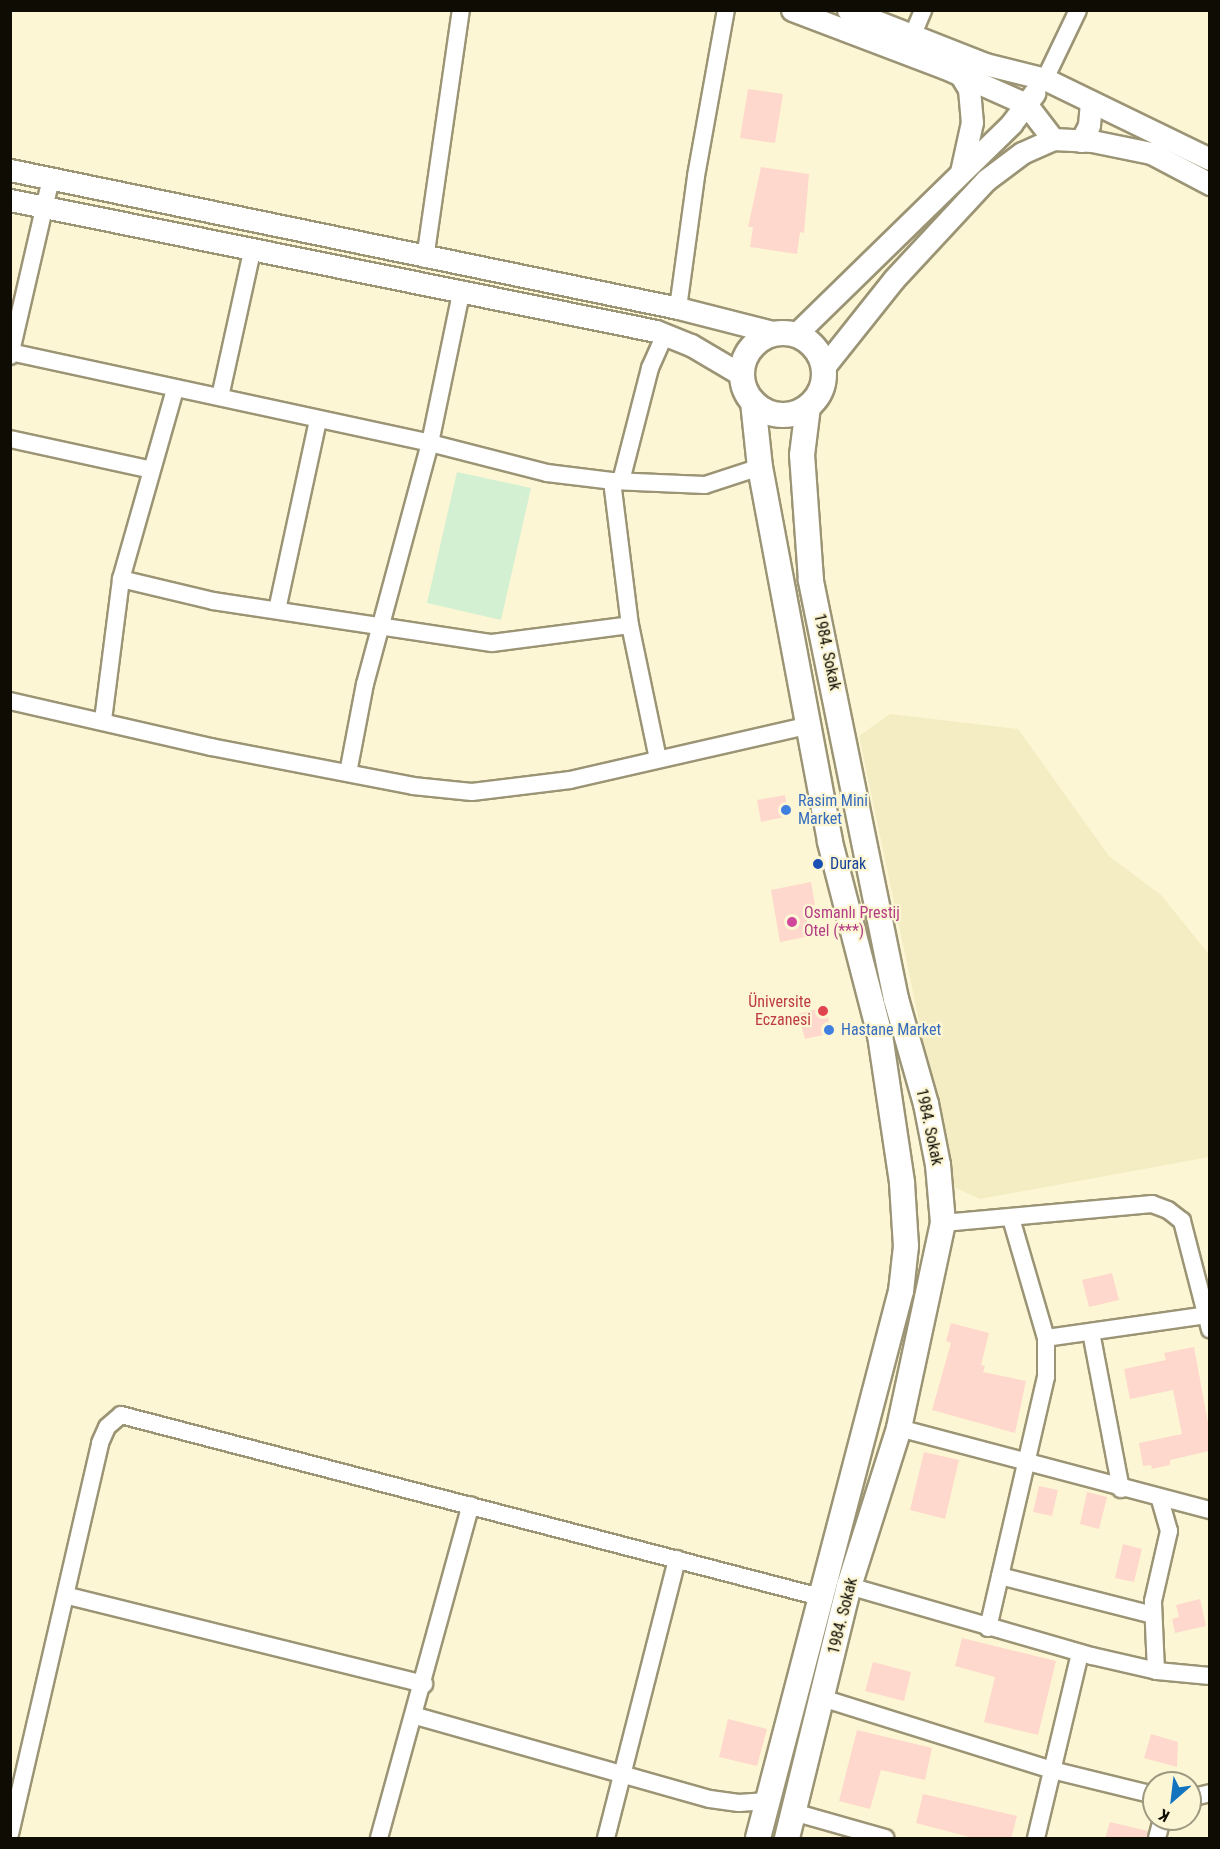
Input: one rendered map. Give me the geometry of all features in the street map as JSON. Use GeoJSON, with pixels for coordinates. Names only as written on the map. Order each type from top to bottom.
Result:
{"type":"FeatureCollection","features":[{"type":"Feature","properties":{"kind":"main road"},"geometry":{"type":"LineString","coordinates":[[753,402],[780,415],[808,407],[821,392],[824,367],[813,345],[786,333],[751,348],[742,375],[753,402],[760,467],[810,725],[830,842],[880,1035],[902,1183],[906,1246],[903,1269],[758,1839]]}},
{"type":"Feature","properties":{"kind":"main road","name":"1984. Sokak"},"geometry":{"type":"LineString","coordinates":[[787,1839],[849,1586],[899,1428],[943,1223],[936,1155],[896,999],[812,580],[802,454],[808,407]]}},
{"type":"Feature","properties":{"kind":"main road"},"geometry":{"type":"LineString","coordinates":[[903,1269],[932,1274]]}},
{"type":"Feature","properties":{"kind":"street"},"geometry":{"type":"LineString","coordinates":[[425,258],[461,10]]}},
{"type":"Feature","properties":{"kind":"street"},"geometry":{"type":"LineString","coordinates":[[678,309],[696,176],[726,10]]}},
{"type":"Feature","properties":{"kind":"street"},"geometry":{"type":"LineString","coordinates":[[792,10],[1046,79],[1209,159]]}},
{"type":"Feature","properties":{"kind":"street"},"geometry":{"type":"LineString","coordinates":[[848,10],[960,74],[1026,104],[1053,139]]}},
{"type":"Feature","properties":{"kind":"street"},"geometry":{"type":"LineString","coordinates":[[909,43],[923,10]]}},
{"type":"Feature","properties":{"kind":"street"},"geometry":{"type":"LineString","coordinates":[[10,170],[786,333],[960,175],[1026,104],[1046,79],[1078,10]]}},
{"type":"Feature","properties":{"kind":"street"},"geometry":{"type":"LineString","coordinates":[[960,74],[969,89],[972,122],[960,175]]}},
{"type":"Feature","properties":{"kind":"street"},"geometry":{"type":"LineString","coordinates":[[1081,141],[1089,124],[1091,103]]}},
{"type":"Feature","properties":{"kind":"street"},"geometry":{"type":"LineString","coordinates":[[824,367],[894,279],[986,180],[1022,153],[1053,139],[1081,141],[1151,153],[1209,184]]}},
{"type":"Feature","properties":{"kind":"street"},"geometry":{"type":"LineString","coordinates":[[51,179],[11,354],[430,443],[547,473],[616,481],[705,485],[760,467]]}},
{"type":"Feature","properties":{"kind":"street"},"geometry":{"type":"LineString","coordinates":[[10,200],[252,252],[665,335],[742,375]]}},
{"type":"Feature","properties":{"kind":"street"},"geometry":{"type":"LineString","coordinates":[[220,397],[252,252]]}},
{"type":"Feature","properties":{"kind":"street"},"geometry":{"type":"LineString","coordinates":[[348,773],[381,626],[430,443],[461,293]]}},
{"type":"Feature","properties":{"kind":"street"},"geometry":{"type":"LineString","coordinates":[[658,759],[630,625],[616,481],[650,368],[665,335]]}},
{"type":"Feature","properties":{"kind":"street"},"geometry":{"type":"LineString","coordinates":[[103,720],[121,579],[175,390]]}},
{"type":"Feature","properties":{"kind":"street"},"geometry":{"type":"LineString","coordinates":[[277,610],[318,421]]}},
{"type":"Feature","properties":{"kind":"street"},"geometry":{"type":"LineString","coordinates":[[10,440],[152,470]]}},
{"type":"Feature","properties":{"kind":"street"},"geometry":{"type":"LineString","coordinates":[[121,579],[213,601],[492,643],[630,625]]}},
{"type":"Feature","properties":{"kind":"street"},"geometry":{"type":"LineString","coordinates":[[10,701],[103,720],[211,747],[413,786],[472,792],[570,780],[810,725]]}},
{"type":"Feature","properties":{"kind":"street"},"geometry":{"type":"LineString","coordinates":[[943,1223],[1152,1204],[1168,1210],[1182,1221],[1208,1322],[1046,1338]]}},
{"type":"Feature","properties":{"kind":"street"},"geometry":{"type":"LineString","coordinates":[[988,1628],[1046,1377],[1046,1338],[1011,1218]]}},
{"type":"Feature","properties":{"kind":"street"},"geometry":{"type":"LineString","coordinates":[[1090,1332],[1121,1489]]}},
{"type":"Feature","properties":{"kind":"street"},"geometry":{"type":"LineString","coordinates":[[10,1834],[68,1596],[100,1443],[107,1427],[121,1415],[820,1597]]}},
{"type":"Feature","properties":{"kind":"street"},"geometry":{"type":"LineString","coordinates":[[899,1428],[1028,1460],[1160,1500],[1209,1510]]}},
{"type":"Feature","properties":{"kind":"street"},"geometry":{"type":"LineString","coordinates":[[1156,1671],[1153,1616],[1169,1531],[1160,1500]]}},
{"type":"Feature","properties":{"kind":"street"},"geometry":{"type":"LineString","coordinates":[[379,1839],[416,1716],[471,1505]]}},
{"type":"Feature","properties":{"kind":"street"},"geometry":{"type":"LineString","coordinates":[[606,1839],[677,1559]]}},
{"type":"Feature","properties":{"kind":"street"},"geometry":{"type":"LineString","coordinates":[[1000,1576],[1153,1616]]}},
{"type":"Feature","properties":{"kind":"street"},"geometry":{"type":"LineString","coordinates":[[849,1586],[1080,1653],[1156,1671],[1209,1676]]}},
{"type":"Feature","properties":{"kind":"street"},"geometry":{"type":"LineString","coordinates":[[68,1596],[424,1684]]}},
{"type":"Feature","properties":{"kind":"street"},"geometry":{"type":"LineString","coordinates":[[1036,1839],[1080,1653]]}},
{"type":"Feature","properties":{"kind":"street"},"geometry":{"type":"LineString","coordinates":[[822,1698],[1052,1770],[1142,1792]]}},
{"type":"Feature","properties":{"kind":"street"},"geometry":{"type":"LineString","coordinates":[[416,1716],[727,1803],[767,1801]]}},
{"type":"Feature","properties":{"kind":"street"},"geometry":{"type":"LineString","coordinates":[[793,1812],[885,1839]]}},
{"type":"Feature","properties":{"kind":"shaded area"},"geometry":{"type":"Polygon","coordinates":[[[890,714],[1018,729],[1109,856],[1161,895],[1208,953],[1209,1157],[980,1199],[954,1187],[859,736],[890,714]]]}},
{"type":"Feature","properties":{"kind":"green space"},"geometry":{"type":"Polygon","coordinates":[[[457,472],[531,488],[501,620],[427,603],[457,472]]]}},
{"type":"Feature","properties":{"kind":"building"},"geometry":{"type":"Polygon","coordinates":[[[748,89],[783,94],[775,143],[740,138],[748,89]]]}},
{"type":"Feature","properties":{"kind":"building"},"geometry":{"type":"Polygon","coordinates":[[[761,167],[809,174],[804,233],[800,232],[797,254],[750,247],[753,227],[748,227],[761,167]]]}},
{"type":"Feature","properties":{"kind":"building"},"geometry":{"type":"Polygon","coordinates":[[[785,795],[789,816],[761,822],[757,800],[785,795]]]}},
{"type":"Feature","properties":{"kind":"building","name":"Osmanlı Prestij Otel (***)"},"geometry":{"type":"Polygon","coordinates":[[[811,882],[815,905],[804,907],[810,936],[780,942],[771,890],[811,882]]]}},
{"type":"Feature","properties":{"kind":"building"},"geometry":{"type":"Polygon","coordinates":[[[825,1007],[832,1033],[805,1039],[798,1014],[825,1007]]]}},
{"type":"Feature","properties":{"kind":"building"},"geometry":{"type":"Polygon","coordinates":[[[1112,1273],[1119,1300],[1089,1307],[1082,1280],[1112,1273]]]}},
{"type":"Feature","properties":{"kind":"building"},"geometry":{"type":"Polygon","coordinates":[[[951,1323],[989,1333],[981,1365],[985,1366],[983,1372],[1026,1381],[1015,1433],[932,1410],[951,1343],[946,1341],[951,1323]]]}},
{"type":"Feature","properties":{"kind":"building"},"geometry":{"type":"Polygon","coordinates":[[[1194,1347],[1209,1428],[1209,1451],[1170,1460],[1170,1465],[1152,1469],[1151,1465],[1143,1466],[1139,1443],[1182,1434],[1173,1390],[1130,1399],[1124,1369],[1166,1360],[1164,1353],[1194,1347]]]}},
{"type":"Feature","properties":{"kind":"building"},"geometry":{"type":"Polygon","coordinates":[[[924,1452],[959,1460],[945,1519],[910,1510],[924,1452]]]}},
{"type":"Feature","properties":{"kind":"building"},"geometry":{"type":"Polygon","coordinates":[[[1039,1486],[1058,1490],[1052,1516],[1033,1512],[1039,1486]]]}},
{"type":"Feature","properties":{"kind":"building"},"geometry":{"type":"Polygon","coordinates":[[[1087,1492],[1107,1497],[1099,1529],[1080,1524],[1087,1492]]]}},
{"type":"Feature","properties":{"kind":"building"},"geometry":{"type":"Polygon","coordinates":[[[1123,1544],[1142,1549],[1134,1582],[1115,1578],[1123,1544]]]}},
{"type":"Feature","properties":{"kind":"building"},"geometry":{"type":"Polygon","coordinates":[[[1200,1599],[1206,1626],[1175,1633],[1172,1619],[1179,1617],[1176,1605],[1200,1599]]]}},
{"type":"Feature","properties":{"kind":"building"},"geometry":{"type":"Polygon","coordinates":[[[962,1638],[1056,1661],[1038,1735],[984,1722],[995,1677],[955,1666],[962,1638]]]}},
{"type":"Feature","properties":{"kind":"building"},"geometry":{"type":"Polygon","coordinates":[[[873,1662],[911,1672],[904,1701],[865,1691],[873,1662]]]}},
{"type":"Feature","properties":{"kind":"building"},"geometry":{"type":"Polygon","coordinates":[[[728,1719],[767,1729],[757,1766],[719,1757],[728,1719]]]}},
{"type":"Feature","properties":{"kind":"building"},"geometry":{"type":"Polygon","coordinates":[[[857,1730],[932,1748],[925,1780],[881,1770],[870,1809],[839,1801],[857,1730]]]}},
{"type":"Feature","properties":{"kind":"building"},"geometry":{"type":"Polygon","coordinates":[[[1151,1734],[1178,1742],[1177,1767],[1144,1758],[1151,1734]]]}},
{"type":"Feature","properties":{"kind":"building"},"geometry":{"type":"Polygon","coordinates":[[[923,1794],[1017,1816],[1011,1839],[977,1839],[916,1823],[923,1794]]]}},
{"type":"Feature","properties":{"kind":"building"},"geometry":{"type":"Polygon","coordinates":[[[1110,1822],[1148,1831],[1147,1839],[1105,1839],[1110,1822]]]}},
{"type":"Feature","properties":{"kind":"place","name":"Rasim Mini Market"},"geometry":{"type":"Point","coordinates":[786,810]}},
{"type":"Feature","properties":{"kind":"place","name":"Durak"},"geometry":{"type":"Point","coordinates":[818,864]}},
{"type":"Feature","properties":{"kind":"place","name":"Osmanlı Prestij Otel (***)"},"geometry":{"type":"Point","coordinates":[792,922]}},
{"type":"Feature","properties":{"kind":"place","name":"Üniversite Eczanesi"},"geometry":{"type":"Point","coordinates":[823,1011]}},
{"type":"Feature","properties":{"kind":"place","name":"Hastane Market"},"geometry":{"type":"Point","coordinates":[829,1030]}}]}
